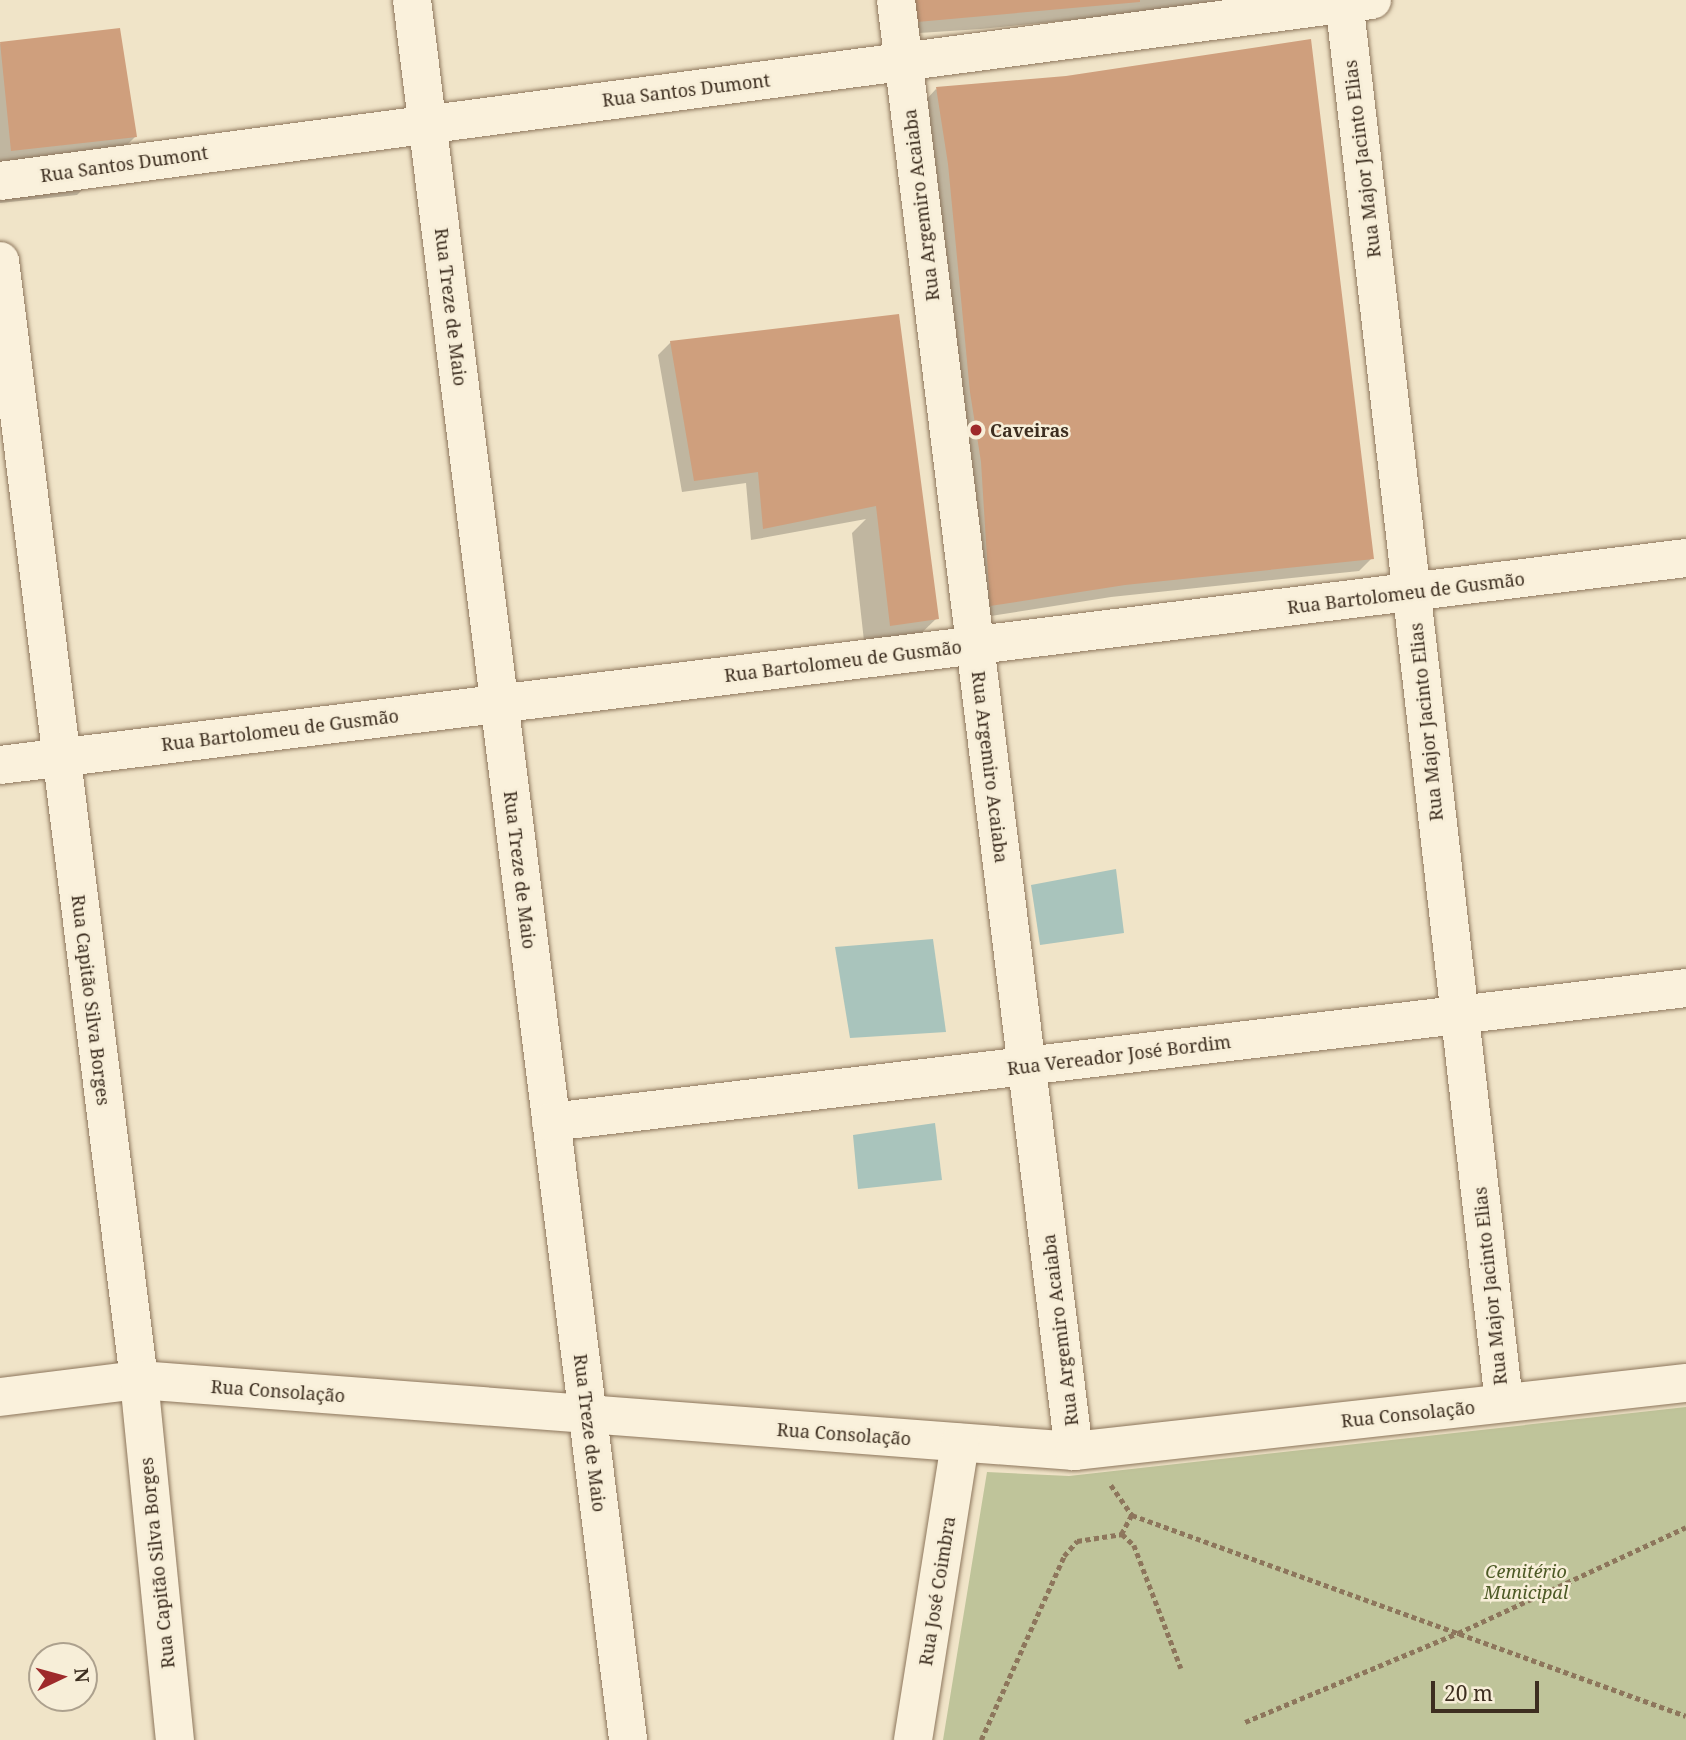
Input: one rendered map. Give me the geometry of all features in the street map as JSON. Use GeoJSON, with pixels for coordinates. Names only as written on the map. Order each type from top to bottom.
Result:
{"type":"FeatureCollection","features":[{"type":"Feature","properties":{"kind":"street","name":"Rua Treze de Maio"},"geometry":{"type":"LineString","coordinates":[[412,0],[628,1740]]}},
{"type":"Feature","properties":{"kind":"street","name":"Rua Argemiro Acaiaba"},"geometry":{"type":"LineString","coordinates":[[896,0],[1074,1451]]}},
{"type":"Feature","properties":{"kind":"street","name":"Rua Santos Dumont"},"geometry":{"type":"LineString","coordinates":[[0,181],[1354,1]]}},
{"type":"Feature","properties":{"kind":"street","name":"Rua Major Jacinto Elias"},"geometry":{"type":"LineString","coordinates":[[1354,1],[1412,592],[1504,1403]]}},
{"type":"Feature","properties":{"kind":"street","name":"Rua Capitão Silva Borges"},"geometry":{"type":"LineString","coordinates":[[0,261],[139,1380],[175,1740]]}},
{"type":"Feature","properties":{"kind":"street","name":"Rua Bartolomeu de Gusmão"},"geometry":{"type":"LineString","coordinates":[[0,765],[1686,558]]}},
{"type":"Feature","properties":{"kind":"street","name":"Rua Vereador José Bordim"},"geometry":{"type":"LineString","coordinates":[[551,1122],[1686,988]]}},
{"type":"Feature","properties":{"kind":"street","name":"Rua Consolação"},"geometry":{"type":"LineString","coordinates":[[0,1397],[139,1380],[1074,1451],[1686,1382]]}},
{"type":"Feature","properties":{"kind":"street","name":"Rua José Coimbra"},"geometry":{"type":"LineString","coordinates":[[913,1740],[960,1443]]}},
{"type":"Feature","properties":{"kind":"path"},"geometry":{"type":"LineString","coordinates":[[1110,1483],[1132,1515],[1686,1716]]}},
{"type":"Feature","properties":{"kind":"path"},"geometry":{"type":"LineString","coordinates":[[1122,1534],[1132,1515]]}},
{"type":"Feature","properties":{"kind":"path"},"geometry":{"type":"LineString","coordinates":[[1245,1722],[1458,1633],[1686,1527]]}},
{"type":"Feature","properties":{"kind":"path"},"geometry":{"type":"LineString","coordinates":[[1122,1534],[1134,1545],[1181,1668]]}},
{"type":"Feature","properties":{"kind":"path"},"geometry":{"type":"LineString","coordinates":[[981,1740],[1063,1556],[1077,1541],[1122,1534]]}},
{"type":"Feature","properties":{"kind":"green space","name":"Cemitério Municipal"},"geometry":{"type":"Polygon","coordinates":[[[1686,1407],[1686,1740],[943,1740],[987,1472],[1069,1476],[1686,1407]]]}},
{"type":"Feature","properties":{"kind":"water"},"geometry":{"type":"Polygon","coordinates":[[[1116,869],[1124,933],[1040,945],[1031,885],[1116,869]]]}},
{"type":"Feature","properties":{"kind":"water"},"geometry":{"type":"Polygon","coordinates":[[[933,939],[946,1032],[850,1038],[835,947],[933,939]]]}},
{"type":"Feature","properties":{"kind":"water"},"geometry":{"type":"Polygon","coordinates":[[[935,1123],[942,1180],[858,1189],[853,1135],[935,1123]]]}},
{"type":"Feature","properties":{"kind":"building"},"geometry":{"type":"Polygon","coordinates":[[[914,0],[1140,0],[1140,2],[917,22],[914,0]]]}},
{"type":"Feature","properties":{"kind":"building"},"geometry":{"type":"Polygon","coordinates":[[[120,28],[137,137],[11,151],[0,42],[120,28]]]}},
{"type":"Feature","properties":{"kind":"building"},"geometry":{"type":"Polygon","coordinates":[[[1311,39],[1374,559],[1125,585],[990,606],[981,462],[970,392],[948,164],[936,87],[1066,76],[1311,39]]]}},
{"type":"Feature","properties":{"kind":"building"},"geometry":{"type":"Polygon","coordinates":[[[899,314],[939,619],[890,626],[876,506],[763,529],[758,472],[694,481],[670,341],[899,314]]]}},
{"type":"Feature","properties":{"kind":"place","name":"Caveiras"},"geometry":{"type":"Point","coordinates":[976,430]}}]}
